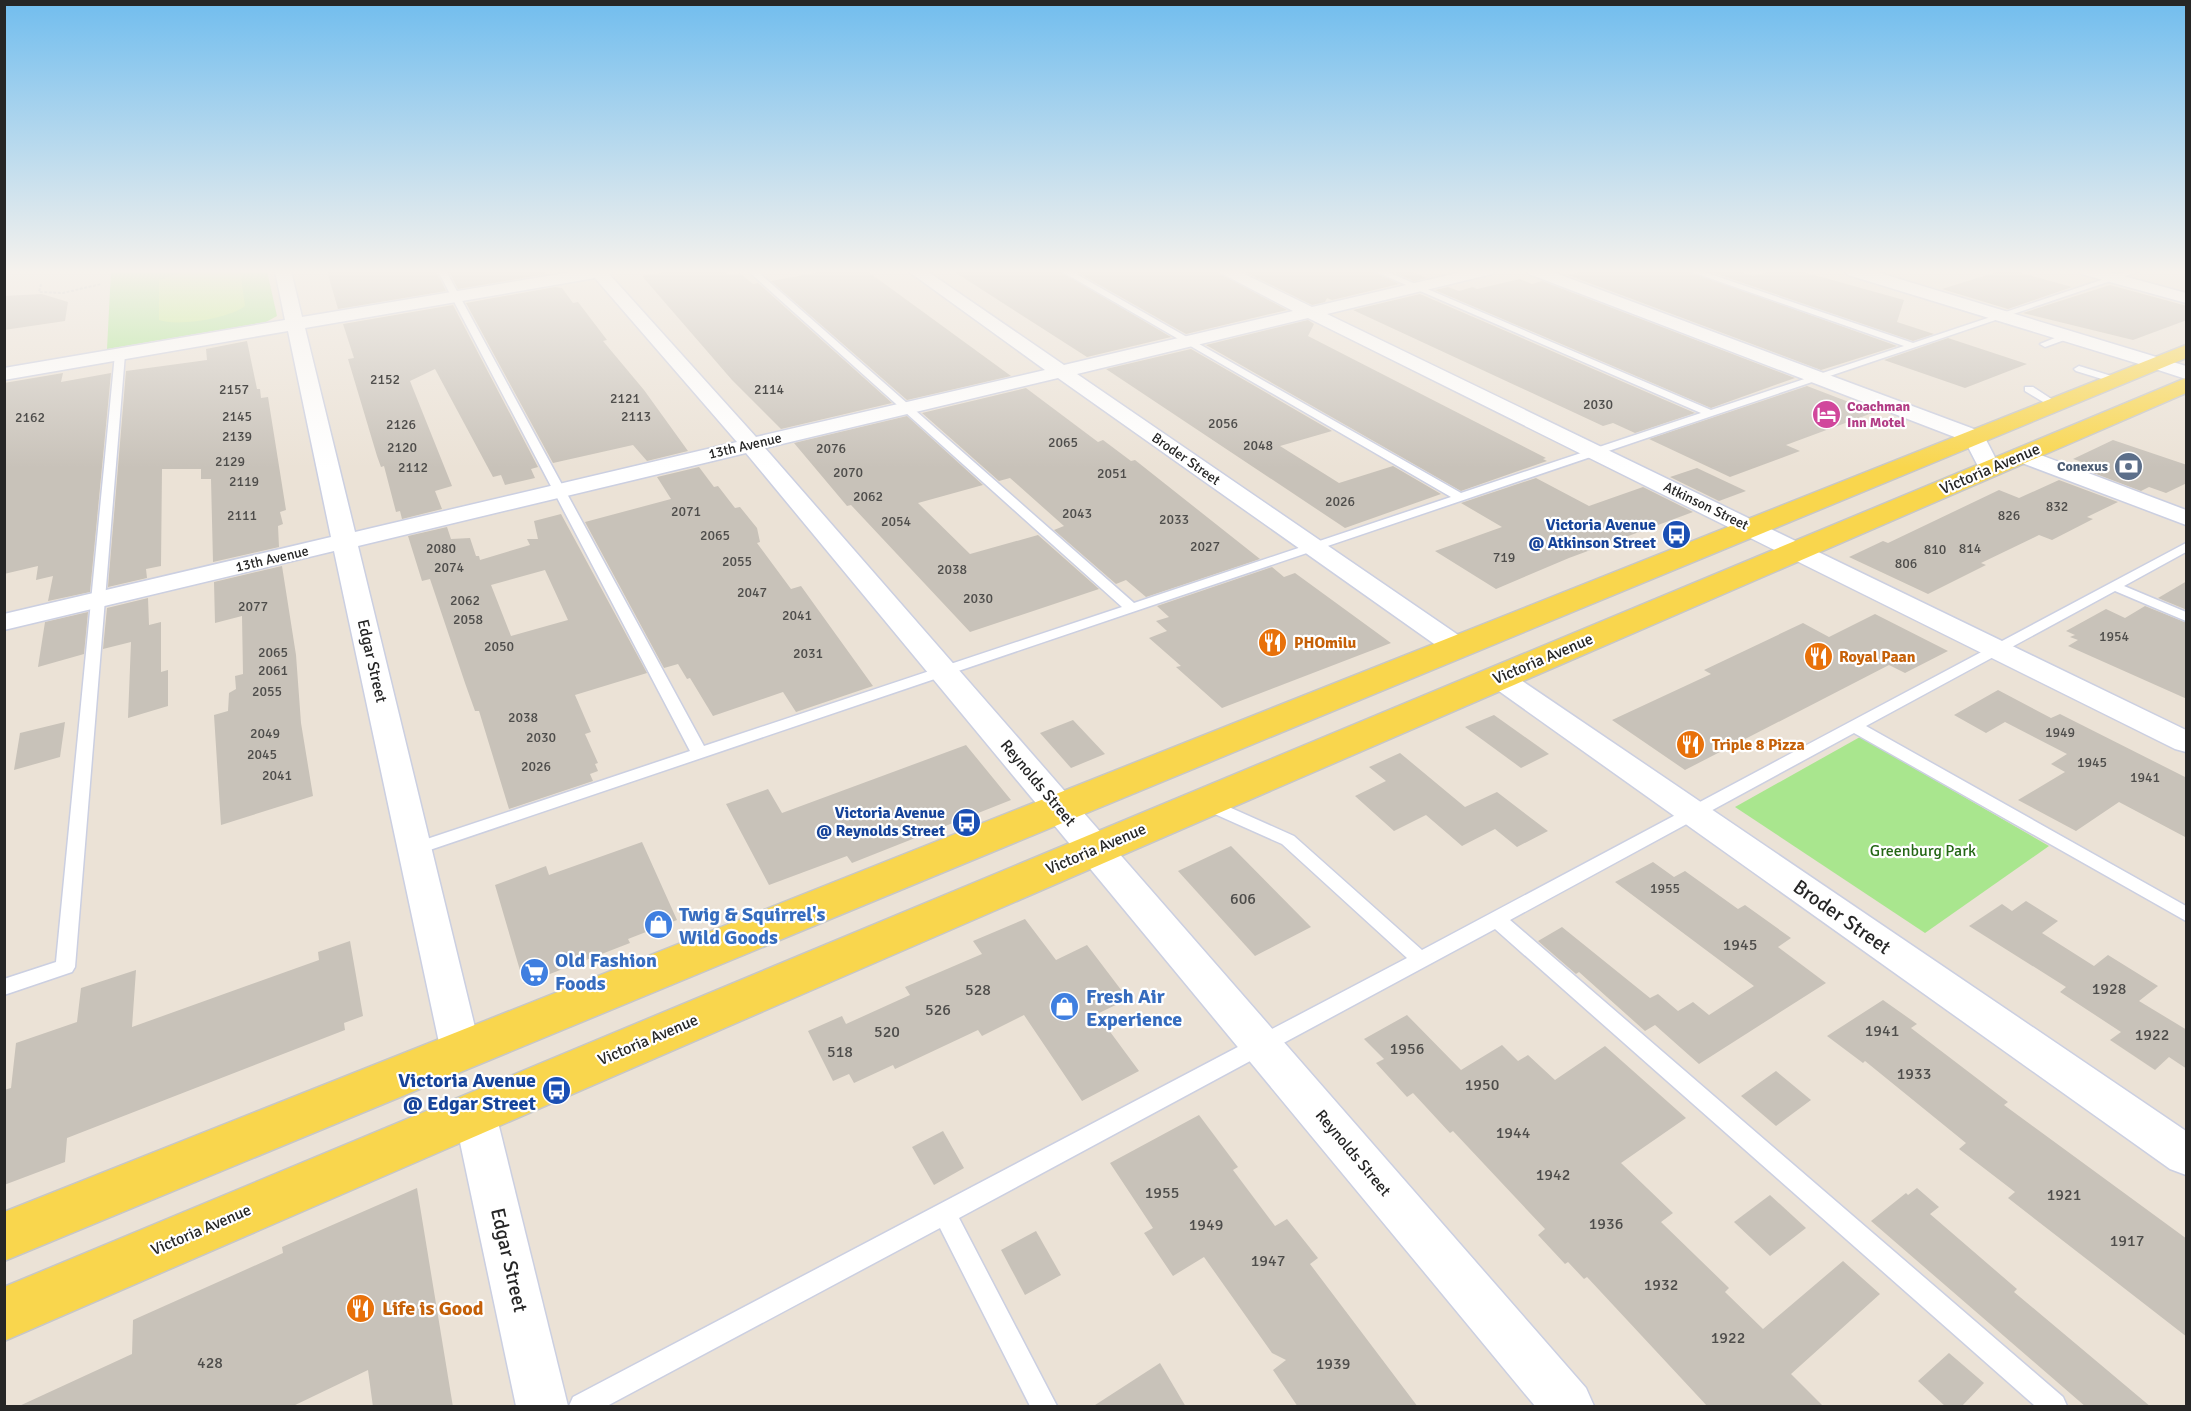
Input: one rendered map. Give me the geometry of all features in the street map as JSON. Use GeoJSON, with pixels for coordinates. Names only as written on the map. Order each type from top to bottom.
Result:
{"type":"FeatureCollection","features":[{"type":"Feature","properties":{"kind":"main road"},"geometry":{"type":"LineString","coordinates":[[4,1237],[2187,351]]}},
{"type":"Feature","properties":{"kind":"main road","name":"Victoria Avenue"},"geometry":{"type":"LineString","coordinates":[[4,1314],[2187,385]]}},
{"type":"Feature","properties":{"kind":"street"},"geometry":{"type":"LineString","coordinates":[[4,374],[221,337]]}},
{"type":"Feature","properties":{"kind":"street","name":"Edgar Street"},"geometry":{"type":"LineString","coordinates":[[299,337],[461,1052]]}},
{"type":"Feature","properties":{"kind":"street","name":"Reynolds Street"},"geometry":{"type":"LineString","coordinates":[[658,337],[1568,1407]]}},
{"type":"Feature","properties":{"kind":"street","name":"Broder Street"},"geometry":{"type":"LineString","coordinates":[[1011,337],[1457,647]]}},
{"type":"Feature","properties":{"kind":"street","name":"13th Avenue"},"geometry":{"type":"LineString","coordinates":[[4,622],[1206,337]]}},
{"type":"Feature","properties":{"kind":"street","name":"Atkinson Street"},"geometry":{"type":"LineString","coordinates":[[1359,337],[2187,742]]}},
{"type":"Feature","properties":{"kind":"street"},"geometry":{"type":"LineString","coordinates":[[1709,337],[1974,437],[1990,469]]}},
{"type":"Feature","properties":{"kind":"street"},"geometry":{"type":"LineString","coordinates":[[2070,337],[2187,373]]}},
{"type":"Feature","properties":{"kind":"street"},"geometry":{"type":"LineString","coordinates":[[2022,455],[2187,518]]}},
{"type":"Feature","properties":{"kind":"street","name":"Broder Street"},"geometry":{"type":"LineString","coordinates":[[1499,678],[2187,1155]]}},
{"type":"Feature","properties":{"kind":"street","name":"Edgar Street"},"geometry":{"type":"LineString","coordinates":[[475,1114],[542,1407]]}},
{"type":"Feature","properties":{"kind":"lane"},"geometry":{"type":"LineString","coordinates":[[477,337],[700,754]]}},
{"type":"Feature","properties":{"kind":"lane"},"geometry":{"type":"LineString","coordinates":[[826,337],[1132,608]]}},
{"type":"Feature","properties":{"kind":"lane"},"geometry":{"type":"LineString","coordinates":[[1181,337],[1461,498]]}},
{"type":"Feature","properties":{"kind":"lane"},"geometry":{"type":"LineString","coordinates":[[1530,337],[1711,414]]}},
{"type":"Feature","properties":{"kind":"lane"},"geometry":{"type":"LineString","coordinates":[[1886,337],[1913,346]]}},
{"type":"Feature","properties":{"kind":"lane"},"geometry":{"type":"LineString","coordinates":[[415,849],[1940,337]]}},
{"type":"Feature","properties":{"kind":"lane"},"geometry":{"type":"LineString","coordinates":[[2045,344],[2065,337]]}},
{"type":"Feature","properties":{"kind":"lane"},"geometry":{"type":"LineString","coordinates":[[4,987],[65,967],[120,354]]}},
{"type":"Feature","properties":{"kind":"lane"},"geometry":{"type":"LineString","coordinates":[[2079,369],[2115,380]]}},
{"type":"Feature","properties":{"kind":"lane"},"geometry":{"type":"LineString","coordinates":[[2029,389],[2054,404]]}},
{"type":"Feature","properties":{"kind":"lane"},"geometry":{"type":"LineString","coordinates":[[582,1407],[1262,1046],[1495,918],[2187,548]]}},
{"type":"Feature","properties":{"kind":"lane"},"geometry":{"type":"LineString","coordinates":[[2114,586],[2187,617]]}},
{"type":"Feature","properties":{"kind":"lane"},"geometry":{"type":"LineString","coordinates":[[1854,726],[2187,914]]}},
{"type":"Feature","properties":{"kind":"lane"},"geometry":{"type":"LineString","coordinates":[[1205,802],[1288,840],[1420,959]]}},
{"type":"Feature","properties":{"kind":"lane"},"geometry":{"type":"LineString","coordinates":[[1495,918],[2054,1407]]}},
{"type":"Feature","properties":{"kind":"lane"},"geometry":{"type":"LineString","coordinates":[[944,1213],[1044,1407]]}},
{"type":"Feature","properties":{"kind":"green space"},"geometry":{"type":"Polygon","coordinates":[[[108,337],[179,337],[107,349],[108,337]]]}},
{"type":"Feature","properties":{"kind":"green space","name":"Greenburg Park"},"geometry":{"type":"Polygon","coordinates":[[[1860,737],[2049,846],[1925,933],[1735,807],[1860,737]]]}},
{"type":"Feature","properties":{"kind":"building"},"geometry":{"type":"Polygon","coordinates":[[[347,337],[470,337],[538,467],[531,469],[535,478],[505,485],[501,475],[493,477],[435,369],[410,381],[452,486],[435,491],[442,509],[402,519],[400,511],[396,512],[384,466],[381,467],[377,456],[348,359],[354,358],[347,337]]]}},
{"type":"Feature","properties":{"kind":"building"},"geometry":{"type":"Polygon","coordinates":[[[484,337],[605,337],[607,340],[603,341],[644,390],[688,451],[647,461],[633,445],[553,463],[484,337]]]}},
{"type":"Feature","properties":{"kind":"building"},"geometry":{"type":"Polygon","coordinates":[[[695,337],[818,337],[892,403],[781,429],[732,380],[695,337]]]}},
{"type":"Feature","properties":{"kind":"building"},"geometry":{"type":"Polygon","coordinates":[[[835,337],[957,337],[1011,376],[907,400],[835,337]]]}},
{"type":"Feature","properties":{"kind":"building"},"geometry":{"type":"Polygon","coordinates":[[[1056,337],[1171,337],[1087,357],[1056,337]]]}},
{"type":"Feature","properties":{"kind":"building"},"geometry":{"type":"Polygon","coordinates":[[[1239,337],[1310,337],[1546,458],[1543,459],[1547,461],[1461,491],[1206,345],[1239,337]]]}},
{"type":"Feature","properties":{"kind":"building"},"geometry":{"type":"Polygon","coordinates":[[[1411,337],[1519,337],[1695,413],[1635,433],[1613,423],[1603,426],[1411,337]]]}},
{"type":"Feature","properties":{"kind":"building"},"geometry":{"type":"Polygon","coordinates":[[[1545,337],[1688,337],[1795,378],[1711,408],[1545,337]]]}},
{"type":"Feature","properties":{"kind":"building"},"geometry":{"type":"Polygon","coordinates":[[[1733,337],[1871,337],[1897,346],[1821,370],[1733,337]]]}},
{"type":"Feature","properties":{"kind":"building"},"geometry":{"type":"Polygon","coordinates":[[[1901,337],[1925,337],[1913,341],[1901,337]]]}},
{"type":"Feature","properties":{"kind":"building"},"geometry":{"type":"Polygon","coordinates":[[[2120,337],[2142,337],[2133,340],[2120,337]]]}},
{"type":"Feature","properties":{"kind":"building"},"geometry":{"type":"Polygon","coordinates":[[[1948,338],[2027,364],[1965,388],[1884,360],[1948,338]]]}},
{"type":"Feature","properties":{"kind":"building"},"geometry":{"type":"Polygon","coordinates":[[[247,341],[257,389],[260,389],[261,398],[268,397],[286,510],[280,512],[283,524],[278,526],[279,547],[213,562],[211,479],[201,479],[201,469],[162,469],[161,566],[146,569],[147,578],[108,587],[126,371],[207,360],[206,349],[247,341]]]}},
{"type":"Feature","properties":{"kind":"building"},"geometry":{"type":"Polygon","coordinates":[[[1191,349],[1332,431],[1280,446],[1339,483],[1393,466],[1441,494],[1345,528],[1106,369],[1191,349]]]}},
{"type":"Feature","properties":{"kind":"building"},"geometry":{"type":"Polygon","coordinates":[[[63,373],[61,382],[111,373],[90,592],[48,601],[53,576],[36,580],[38,566],[4,574],[4,383],[63,373]]]}},
{"type":"Feature","properties":{"kind":"building"},"geometry":{"type":"Polygon","coordinates":[[[1807,386],[1875,412],[1786,445],[1800,451],[1730,477],[1649,439],[1807,386]]]}},
{"type":"Feature","properties":{"kind":"building"},"geometry":{"type":"Polygon","coordinates":[[[1026,388],[1098,442],[1103,440],[1131,461],[1135,460],[1260,559],[1146,597],[1126,580],[1116,584],[1054,530],[1064,526],[1010,478],[999,481],[922,413],[1026,388]]]}},
{"type":"Feature","properties":{"kind":"building"},"geometry":{"type":"Polygon","coordinates":[[[907,416],[983,485],[918,503],[970,554],[1038,535],[1099,589],[970,632],[851,505],[847,506],[794,443],[907,416]]]}},
{"type":"Feature","properties":{"kind":"building","name":"Conexus"},"geometry":{"type":"Polygon","coordinates":[[[2113,440],[2187,465],[2187,483],[2166,493],[2149,487],[2141,491],[2083,469],[2091,465],[2073,459],[2113,440]]]}},
{"type":"Feature","properties":{"kind":"building"},"geometry":{"type":"Polygon","coordinates":[[[699,467],[714,487],[718,486],[735,508],[740,507],[757,528],[760,542],[757,543],[791,589],[801,586],[873,686],[796,712],[783,692],[713,716],[690,678],[687,679],[678,664],[664,668],[585,522],[671,499],[657,477],[699,467]]]}},
{"type":"Feature","properties":{"kind":"building"},"geometry":{"type":"Polygon","coordinates":[[[1697,468],[1746,491],[1719,501],[1670,477],[1697,468]]]}},
{"type":"Feature","properties":{"kind":"building"},"geometry":{"type":"Polygon","coordinates":[[[1536,478],[1589,506],[1643,487],[1693,512],[1569,558],[1496,589],[1435,551],[1502,527],[1461,503],[1536,478]]]}},
{"type":"Feature","properties":{"kind":"building"},"geometry":{"type":"Polygon","coordinates":[[[2059,480],[2118,502],[2087,517],[2093,519],[2052,540],[2039,535],[1981,563],[1986,565],[1928,594],[1849,557],[1883,541],[1888,543],[1999,490],[2019,498],[2059,480]]]}},
{"type":"Feature","properties":{"kind":"building"},"geometry":{"type":"Polygon","coordinates":[[[561,514],[647,673],[575,695],[591,732],[585,734],[598,763],[595,764],[598,771],[590,774],[593,781],[509,809],[479,711],[475,711],[430,579],[422,581],[408,536],[447,527],[451,539],[470,538],[476,556],[479,556],[480,560],[530,545],[527,539],[538,539],[534,521],[561,514]],[[545,570],[491,585],[511,636],[568,620],[545,570]]]}},
{"type":"Feature","properties":{"kind":"building"},"geometry":{"type":"Polygon","coordinates":[[[282,566],[296,655],[301,723],[313,796],[221,825],[214,715],[228,711],[229,693],[236,689],[235,676],[243,674],[242,616],[215,623],[214,582],[282,566]]]}},
{"type":"Feature","properties":{"kind":"building"},"geometry":{"type":"Polygon","coordinates":[[[1272,567],[1284,577],[1295,573],[1391,643],[1222,708],[1176,667],[1181,666],[1149,638],[1167,631],[1156,621],[1169,617],[1157,606],[1272,567]]]}},
{"type":"Feature","properties":{"kind":"building"},"geometry":{"type":"Polygon","coordinates":[[[2187,581],[2187,610],[2158,598],[2187,581]]]}},
{"type":"Feature","properties":{"kind":"building"},"geometry":{"type":"Polygon","coordinates":[[[148,598],[149,625],[161,622],[161,672],[168,670],[168,706],[128,718],[131,642],[103,649],[107,608],[148,598]]]}},
{"type":"Feature","properties":{"kind":"building"},"geometry":{"type":"Polygon","coordinates":[[[2145,606],[2187,623],[2187,699],[2068,646],[2078,640],[2070,637],[2075,635],[2066,631],[2106,609],[2125,618],[2145,606]]]}},
{"type":"Feature","properties":{"kind":"building"},"geometry":{"type":"Polygon","coordinates":[[[88,612],[84,654],[38,667],[45,622],[88,612]]]}},
{"type":"Feature","properties":{"kind":"building"},"geometry":{"type":"Polygon","coordinates":[[[1875,614],[1948,651],[1905,673],[1889,665],[1685,770],[1612,720],[1711,674],[1704,670],[1803,623],[1829,637],[1875,614]]]}},
{"type":"Feature","properties":{"kind":"building"},"geometry":{"type":"Polygon","coordinates":[[[1998,690],[2051,718],[2060,714],[2187,778],[2187,838],[2119,802],[2076,831],[2018,800],[2065,772],[2051,764],[2067,754],[2005,722],[1986,733],[1954,715],[1998,690]]]}},
{"type":"Feature","properties":{"kind":"building"},"geometry":{"type":"Polygon","coordinates":[[[1494,715],[1549,754],[1521,768],[1465,727],[1494,715]]]}},
{"type":"Feature","properties":{"kind":"building"},"geometry":{"type":"Polygon","coordinates":[[[1073,720],[1105,754],[1071,768],[1040,733],[1073,720]]]}},
{"type":"Feature","properties":{"kind":"building"},"geometry":{"type":"Polygon","coordinates":[[[65,722],[60,757],[14,770],[20,733],[65,722]]]}},
{"type":"Feature","properties":{"kind":"building"},"geometry":{"type":"Polygon","coordinates":[[[966,745],[1011,800],[852,863],[847,856],[769,885],[726,804],[768,789],[782,813],[966,745]]]}},
{"type":"Feature","properties":{"kind":"building"},"geometry":{"type":"Polygon","coordinates":[[[1400,753],[1465,807],[1497,792],[1548,831],[1517,847],[1495,829],[1462,846],[1426,815],[1394,831],[1355,796],[1386,781],[1369,767],[1400,753]]]}},
{"type":"Feature","properties":{"kind":"building"},"geometry":{"type":"Polygon","coordinates":[[[642,842],[677,920],[628,939],[630,943],[524,984],[495,885],[546,866],[549,875],[642,842]]]}},
{"type":"Feature","properties":{"kind":"building"},"geometry":{"type":"Polygon","coordinates":[[[1231,846],[1311,927],[1255,956],[1178,871],[1231,846]]]}},
{"type":"Feature","properties":{"kind":"building"},"geometry":{"type":"Polygon","coordinates":[[[1653,862],[1674,877],[1685,871],[1738,909],[1745,905],[1791,938],[1778,947],[1826,983],[1699,1064],[1655,1025],[1645,1031],[1579,972],[1576,974],[1538,941],[1562,927],[1650,998],[1658,994],[1678,1011],[1693,1002],[1709,1015],[1754,986],[1615,882],[1653,862]]]}},
{"type":"Feature","properties":{"kind":"building"},"geometry":{"type":"Polygon","coordinates":[[[2026,901],[2058,921],[2042,933],[2094,966],[2108,955],[2158,986],[2139,1001],[2187,1030],[2187,1069],[2169,1057],[2155,1070],[2110,1040],[2121,1032],[2060,992],[2066,987],[1969,926],[2002,904],[2012,911],[2026,901]]]}},
{"type":"Feature","properties":{"kind":"building"},"geometry":{"type":"Polygon","coordinates":[[[1025,919],[1056,960],[1087,945],[1128,999],[1097,1014],[1139,1071],[1082,1101],[1024,1015],[982,1036],[978,1030],[895,1069],[893,1065],[854,1083],[849,1074],[833,1081],[808,1031],[842,1016],[846,1024],[910,995],[905,987],[982,954],[973,941],[1025,919]]]}},
{"type":"Feature","properties":{"kind":"building"},"geometry":{"type":"Polygon","coordinates":[[[350,941],[363,1016],[344,1023],[345,1030],[67,1138],[65,1162],[4,1185],[4,1090],[11,1088],[16,1043],[77,1022],[81,988],[136,970],[132,1027],[319,960],[318,952],[350,941]]]}},
{"type":"Feature","properties":{"kind":"building"},"geometry":{"type":"Polygon","coordinates":[[[1883,1000],[1917,1024],[1911,1028],[2008,1102],[2004,1105],[2187,1239],[2187,1337],[2008,1198],[2015,1192],[1959,1149],[1966,1143],[1865,1061],[1863,1063],[1827,1036],[1883,1000]]]}},
{"type":"Feature","properties":{"kind":"building"},"geometry":{"type":"Polygon","coordinates":[[[1407,1015],[1461,1070],[1502,1045],[1518,1061],[1528,1055],[1555,1080],[1605,1046],[1686,1118],[1621,1163],[1673,1213],[1661,1222],[1729,1288],[1725,1292],[1763,1329],[1843,1261],[1880,1294],[1791,1374],[1824,1407],[1708,1407],[1587,1277],[1584,1279],[1568,1262],[1565,1264],[1538,1235],[1545,1229],[1453,1131],[1450,1133],[1413,1093],[1407,1097],[1376,1063],[1384,1059],[1364,1039],[1407,1015]]]}},
{"type":"Feature","properties":{"kind":"building"},"geometry":{"type":"Polygon","coordinates":[[[1776,1071],[1811,1100],[1776,1126],[1741,1096],[1776,1071]]]}},
{"type":"Feature","properties":{"kind":"building"},"geometry":{"type":"Polygon","coordinates":[[[1199,1115],[1238,1167],[1233,1170],[1275,1226],[1287,1219],[1318,1258],[1310,1264],[1418,1407],[1298,1407],[1273,1370],[1286,1360],[1272,1353],[1204,1257],[1173,1276],[1144,1233],[1153,1228],[1110,1163],[1199,1115]]]}},
{"type":"Feature","properties":{"kind":"building"},"geometry":{"type":"Polygon","coordinates":[[[943,1131],[964,1168],[934,1185],[912,1147],[943,1131]]]}},
{"type":"Feature","properties":{"kind":"building"},"geometry":{"type":"Polygon","coordinates":[[[417,1188],[453,1407],[373,1407],[368,1370],[291,1407],[17,1407],[132,1354],[133,1320],[283,1253],[282,1247],[417,1188]]]}},
{"type":"Feature","properties":{"kind":"building"},"geometry":{"type":"Polygon","coordinates":[[[1917,1188],[1939,1207],[1930,1214],[2017,1289],[2014,1292],[2151,1407],[2086,1407],[1871,1221],[1906,1193],[1908,1195],[1917,1188]]]}},
{"type":"Feature","properties":{"kind":"building"},"geometry":{"type":"Polygon","coordinates":[[[1770,1195],[1806,1228],[1770,1256],[1734,1222],[1770,1195]]]}},
{"type":"Feature","properties":{"kind":"building"},"geometry":{"type":"Polygon","coordinates":[[[1036,1231],[1061,1275],[1025,1295],[1001,1250],[1036,1231]]]}},
{"type":"Feature","properties":{"kind":"building"},"geometry":{"type":"Polygon","coordinates":[[[1949,1353],[1984,1383],[1961,1407],[1946,1407],[1918,1381],[1949,1353]]]}},
{"type":"Feature","properties":{"kind":"building"},"geometry":{"type":"Polygon","coordinates":[[[1160,1363],[1186,1407],[1092,1407],[1160,1363]]]}},
{"type":"Feature","properties":{"kind":"place","name":"Coachman Inn Motel"},"geometry":{"type":"Point","coordinates":[1826,414]}},
{"type":"Feature","properties":{"kind":"place","name":"Conexus"},"geometry":{"type":"Point","coordinates":[2129,466]}},
{"type":"Feature","properties":{"kind":"place","name":"Victoria Avenue @ Atkinson Street"},"geometry":{"type":"Point","coordinates":[1677,534]}},
{"type":"Feature","properties":{"kind":"place","name":"PHOmilu"},"geometry":{"type":"Point","coordinates":[1273,643]}},
{"type":"Feature","properties":{"kind":"place","name":"Royal Paan"},"geometry":{"type":"Point","coordinates":[1818,657]}},
{"type":"Feature","properties":{"kind":"place","name":"Triple 8 Pizza"},"geometry":{"type":"Point","coordinates":[1691,745]}},
{"type":"Feature","properties":{"kind":"place","name":"Victoria Avenue @ Reynolds Street"},"geometry":{"type":"Point","coordinates":[966,822]}},
{"type":"Feature","properties":{"kind":"place","name":"Twig & Squirrel's Wild Goods"},"geometry":{"type":"Point","coordinates":[658,925]}},
{"type":"Feature","properties":{"kind":"place","name":"Old Fashion Foods"},"geometry":{"type":"Point","coordinates":[534,972]}},
{"type":"Feature","properties":{"kind":"place","name":"Fresh Air Experience"},"geometry":{"type":"Point","coordinates":[1065,1007]}},
{"type":"Feature","properties":{"kind":"place","name":"Victoria Avenue @ Edgar Street"},"geometry":{"type":"Point","coordinates":[557,1091]}},
{"type":"Feature","properties":{"kind":"place","name":"Life is Good"},"geometry":{"type":"Point","coordinates":[361,1308]}}]}
